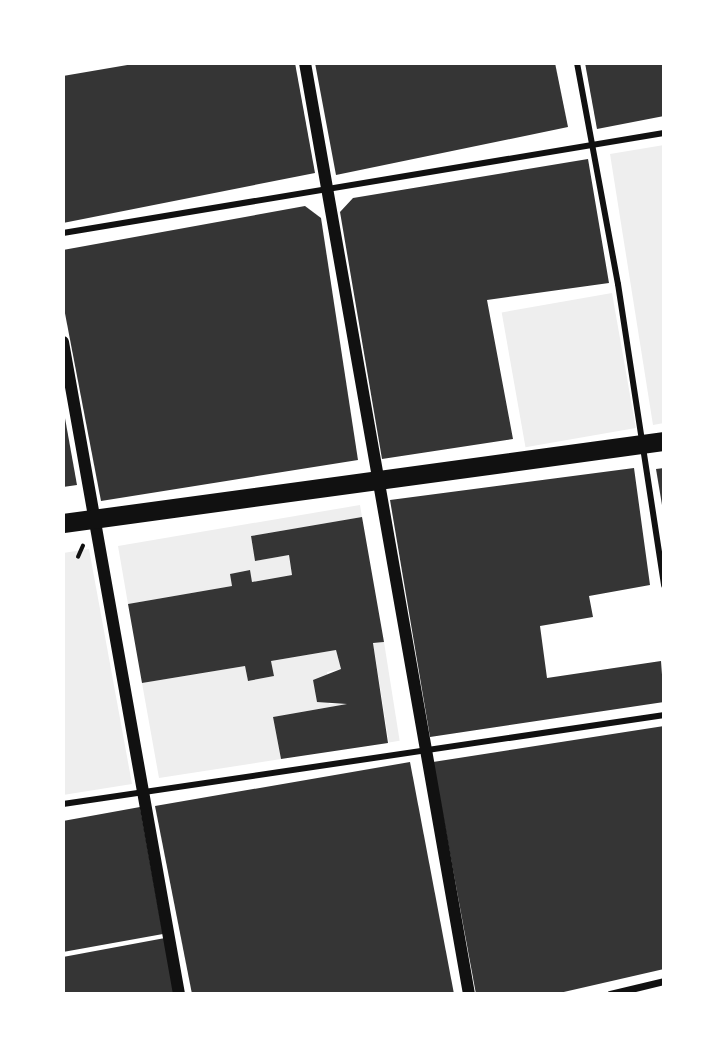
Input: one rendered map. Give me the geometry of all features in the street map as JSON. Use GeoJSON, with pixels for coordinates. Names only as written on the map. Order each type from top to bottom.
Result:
{"type":"FeatureCollection","features":[{"type":"Feature","properties":{"kind":"highway"},"geometry":{"type":"LineString","coordinates":[[63,523],[664,441]]}},
{"type":"Feature","properties":{"kind":"street"},"geometry":{"type":"LineString","coordinates":[[305,63],[422,748],[469,994]]}},
{"type":"Feature","properties":{"kind":"street"},"geometry":{"type":"LineString","coordinates":[[577,63],[644,444],[664,586]]}},
{"type":"Feature","properties":{"kind":"street"},"geometry":{"type":"LineString","coordinates":[[63,233],[664,133]]}},
{"type":"Feature","properties":{"kind":"street"},"geometry":{"type":"LineString","coordinates":[[63,342],[179,994]]}},
{"type":"Feature","properties":{"kind":"street"},"geometry":{"type":"LineString","coordinates":[[63,804],[422,748],[664,715]]}},
{"type":"Feature","properties":{"kind":"street"},"geometry":{"type":"LineString","coordinates":[[610,994],[664,981]]}},
{"type":"Feature","properties":{"kind":"shaded area"},"geometry":{"type":"Polygon","coordinates":[[[664,145],[664,423],[653,425],[610,154],[664,145]]]}},
{"type":"Feature","properties":{"kind":"shaded area"},"geometry":{"type":"Polygon","coordinates":[[[612,293],[636,428],[525,447],[502,312],[612,293]]]}},
{"type":"Feature","properties":{"kind":"shaded area"},"geometry":{"type":"Polygon","coordinates":[[[360,505],[362,517],[251,536],[255,561],[289,555],[292,575],[252,582],[249,570],[231,574],[232,586],[128,604],[118,546],[360,505]]]}},
{"type":"Feature","properties":{"kind":"shaded area"},"geometry":{"type":"Polygon","coordinates":[[[89,549],[132,784],[63,795],[63,553],[89,549]]]}},
{"type":"Feature","properties":{"kind":"shaded area"},"geometry":{"type":"Polygon","coordinates":[[[384,642],[400,741],[389,742],[373,644],[384,642]]]}},
{"type":"Feature","properties":{"kind":"shaded area"},"geometry":{"type":"Polygon","coordinates":[[[336,650],[341,669],[327,672],[328,700],[329,704],[347,704],[273,717],[281,759],[159,778],[142,683],[245,666],[248,681],[274,676],[271,661],[336,650]]]}},
{"type":"Feature","properties":{"kind":"building"},"geometry":{"type":"Polygon","coordinates":[[[139,63],[295,63],[315,173],[63,223],[63,76],[139,63]]]}},
{"type":"Feature","properties":{"kind":"building"},"geometry":{"type":"Polygon","coordinates":[[[315,63],[555,63],[568,127],[336,175],[315,63]]]}},
{"type":"Feature","properties":{"kind":"building"},"geometry":{"type":"Polygon","coordinates":[[[585,63],[664,63],[664,116],[597,129],[585,63]]]}},
{"type":"Feature","properties":{"kind":"building"},"geometry":{"type":"Polygon","coordinates":[[[588,159],[609,283],[487,300],[513,439],[382,459],[340,212],[353,198],[588,159]]]}},
{"type":"Feature","properties":{"kind":"building"},"geometry":{"type":"Polygon","coordinates":[[[305,206],[321,218],[358,460],[101,501],[63,303],[63,250],[305,206]]]}},
{"type":"Feature","properties":{"kind":"building"},"geometry":{"type":"Polygon","coordinates":[[[63,407],[77,485],[63,487],[63,407]]]}},
{"type":"Feature","properties":{"kind":"building"},"geometry":{"type":"Polygon","coordinates":[[[634,468],[650,585],[589,596],[593,617],[540,626],[547,678],[661,661],[664,702],[430,737],[390,500],[634,468]]]}},
{"type":"Feature","properties":{"kind":"building"},"geometry":{"type":"Polygon","coordinates":[[[664,468],[664,505],[662,505],[656,469],[664,468]]]}},
{"type":"Feature","properties":{"kind":"building"},"geometry":{"type":"Polygon","coordinates":[[[362,517],[384,642],[373,643],[388,743],[281,759],[273,717],[347,704],[317,702],[313,680],[341,669],[336,650],[271,661],[274,676],[248,681],[245,666],[142,683],[128,604],[232,586],[230,574],[250,570],[252,582],[292,575],[289,555],[255,561],[251,536],[362,517]]]}},
{"type":"Feature","properties":{"kind":"building"},"geometry":{"type":"Polygon","coordinates":[[[664,726],[664,969],[555,994],[476,994],[433,762],[664,726]]]}},
{"type":"Feature","properties":{"kind":"building"},"geometry":{"type":"Polygon","coordinates":[[[410,762],[454,994],[192,994],[155,806],[410,762]]]}},
{"type":"Feature","properties":{"kind":"building"},"geometry":{"type":"Polygon","coordinates":[[[140,807],[163,934],[63,952],[63,821],[140,807]]]}},
{"type":"Feature","properties":{"kind":"building"},"geometry":{"type":"Polygon","coordinates":[[[165,938],[176,994],[63,994],[63,957],[165,938]]]}}]}
